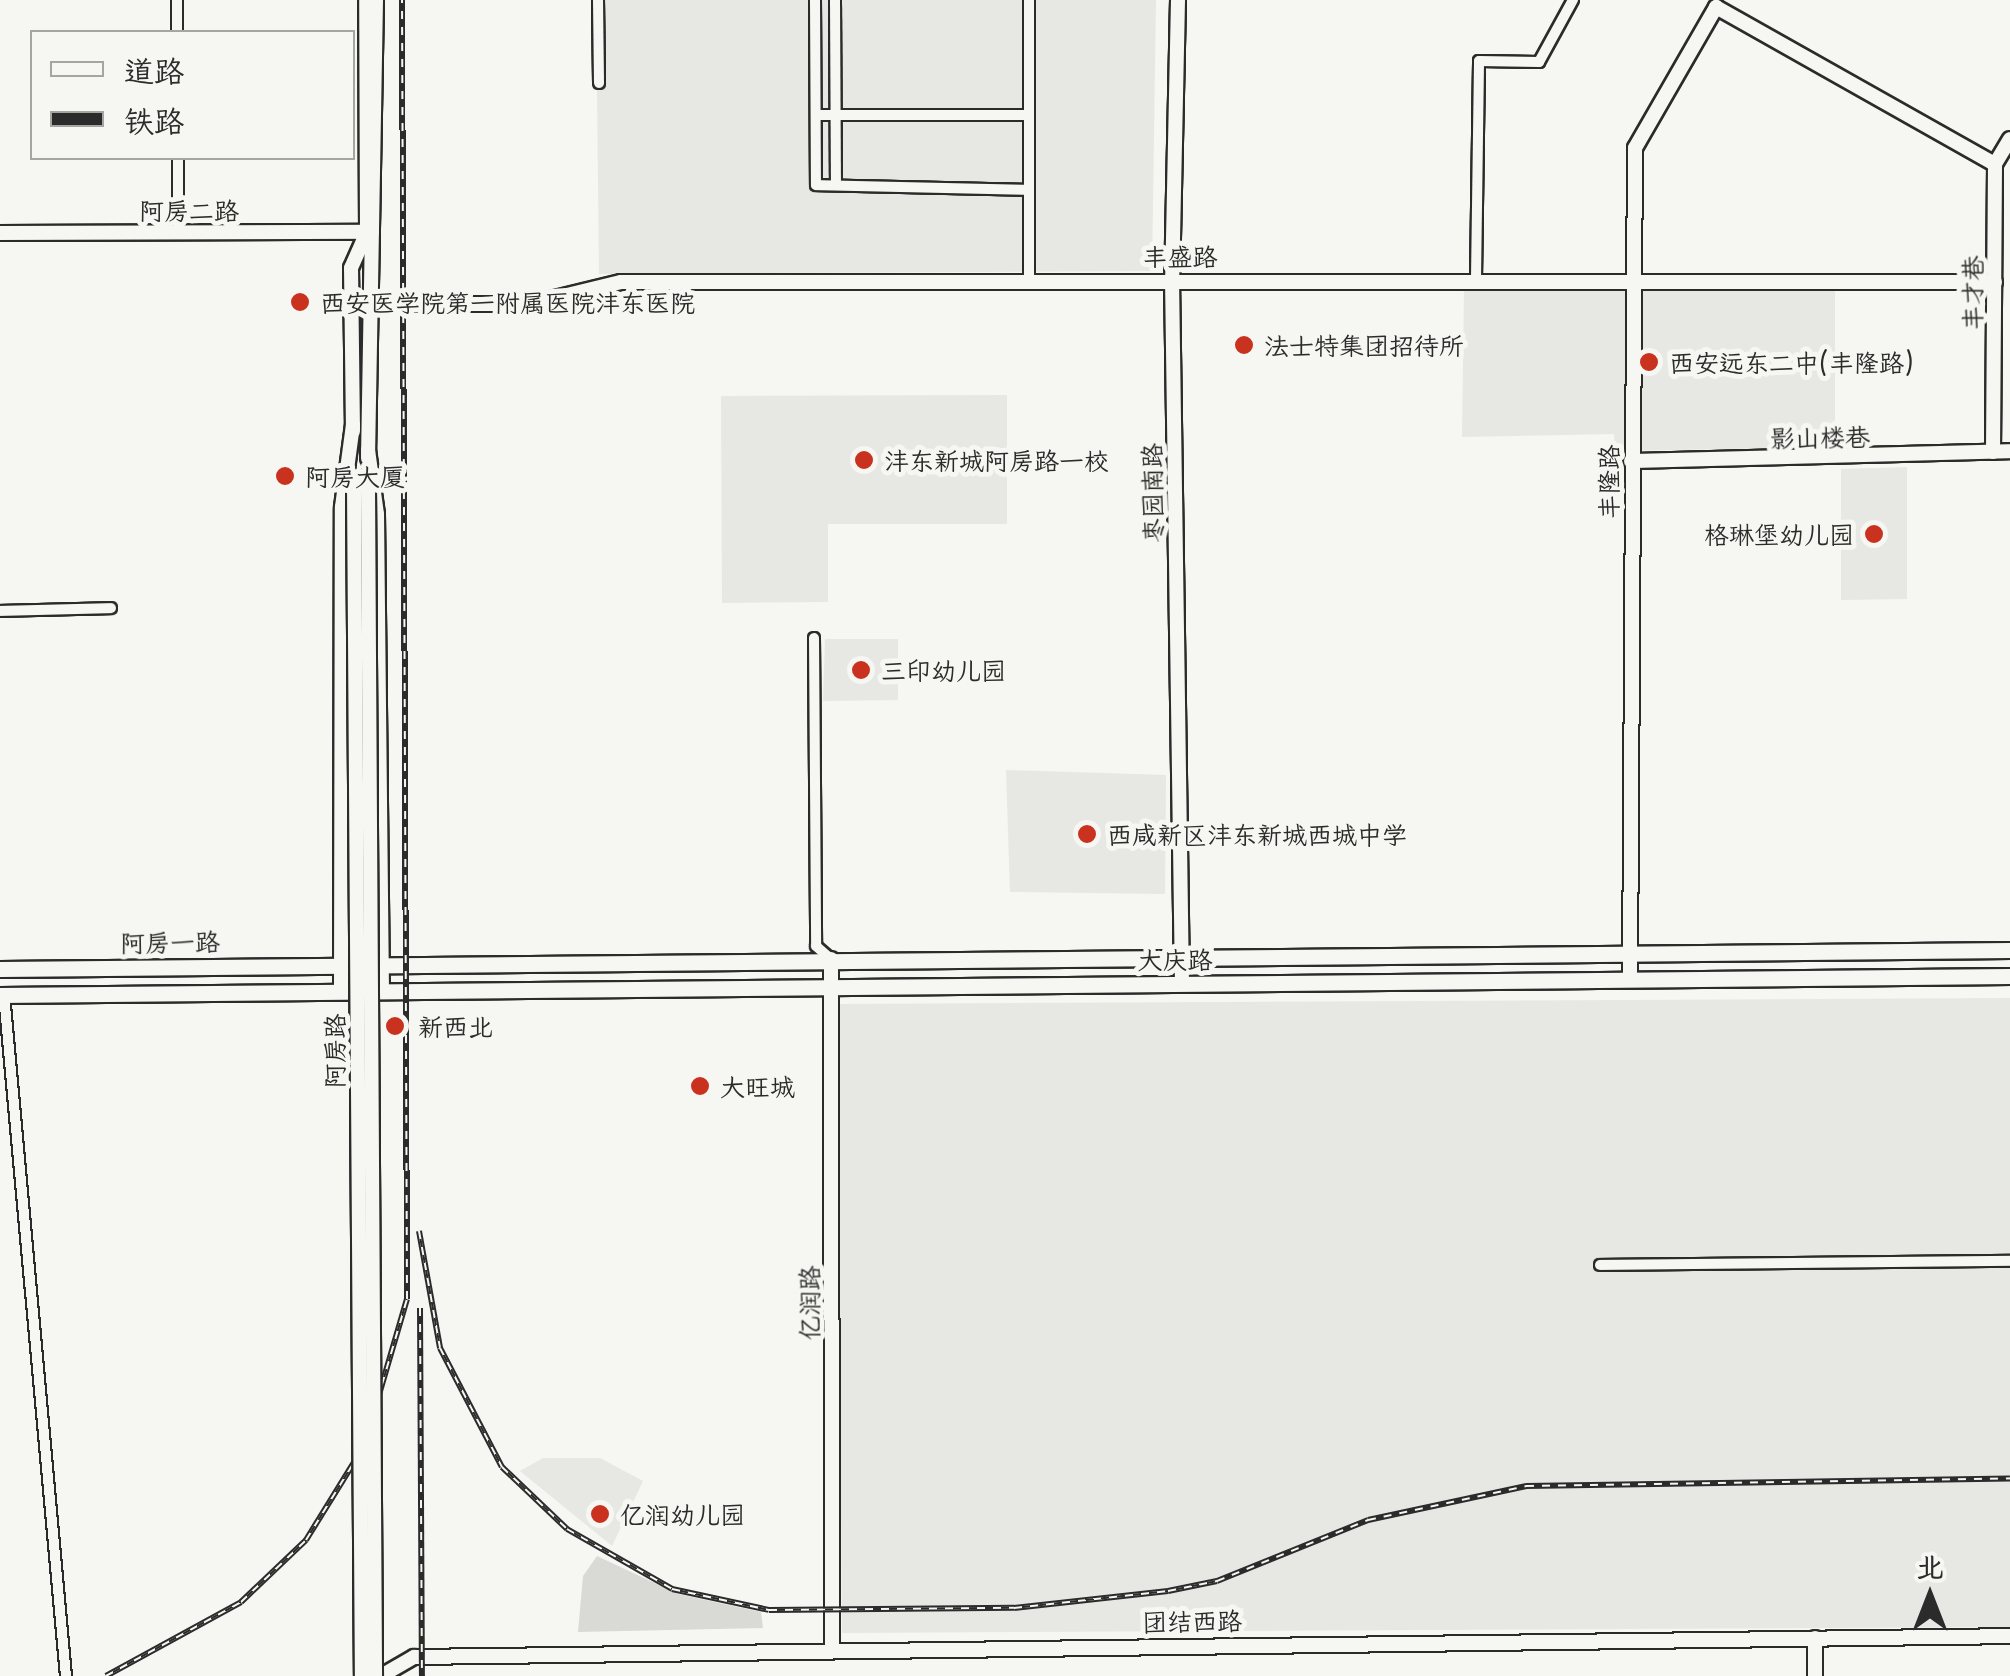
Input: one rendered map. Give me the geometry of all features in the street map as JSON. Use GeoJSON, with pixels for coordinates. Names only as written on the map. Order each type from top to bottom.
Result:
{"type":"FeatureCollection","features":[{"type":"Feature","properties":{"kind":"main road","name":"大庆路"},"geometry":{"type":"LineString","coordinates":[[341,966],[2010,950]]}},
{"type":"Feature","properties":{"kind":"main road","name":"阿房一路"},"geometry":{"type":"LineString","coordinates":[[0,968],[341,966]]}},
{"type":"Feature","properties":{"kind":"main road","name":"大庆路"},"geometry":{"type":"LineString","coordinates":[[341,992],[2010,976]]}},
{"type":"Feature","properties":{"kind":"main road","name":"阿房一路"},"geometry":{"type":"LineString","coordinates":[[2,995],[341,992]]}},
{"type":"Feature","properties":{"kind":"street"},"geometry":{"type":"LineString","coordinates":[[177,0],[177,30]]}},
{"type":"Feature","properties":{"kind":"street","name":"阿房路"},"geometry":{"type":"LineString","coordinates":[[366,0],[372,232],[351,268],[353,425],[361,487],[378,1676]]}},
{"type":"Feature","properties":{"kind":"street","name":"阿房路"},"geometry":{"type":"LineString","coordinates":[[376,0],[368,450],[377,514],[382,992]]}},
{"type":"Feature","properties":{"kind":"street"},"geometry":{"type":"LineString","coordinates":[[598,0],[599,83]]}},
{"type":"Feature","properties":{"kind":"street"},"geometry":{"type":"LineString","coordinates":[[816,0],[816,185],[1029,190]]}},
{"type":"Feature","properties":{"kind":"street"},"geometry":{"type":"LineString","coordinates":[[834,0],[836,185]]}},
{"type":"Feature","properties":{"kind":"street"},"geometry":{"type":"LineString","coordinates":[[1029,0],[1029,279]]}},
{"type":"Feature","properties":{"kind":"street","name":"枣园南路"},"geometry":{"type":"LineString","coordinates":[[1178,0],[1172,278],[1182,984]]}},
{"type":"Feature","properties":{"kind":"street"},"geometry":{"type":"LineString","coordinates":[[1476,278],[1479,61],[1539,62],[1573,0]]}},
{"type":"Feature","properties":{"kind":"street","name":"丰隆路"},"geometry":{"type":"LineString","coordinates":[[1630,979],[1630,278],[1634,148],[1716,7],[1995,164]]}},
{"type":"Feature","properties":{"kind":"street"},"geometry":{"type":"LineString","coordinates":[[816,58],[835,59]]}},
{"type":"Feature","properties":{"kind":"street"},"geometry":{"type":"LineString","coordinates":[[816,116],[1029,116]]}},
{"type":"Feature","properties":{"kind":"street"},"geometry":{"type":"LineString","coordinates":[[1995,164],[2010,139]]}},
{"type":"Feature","properties":{"kind":"street"},"geometry":{"type":"LineString","coordinates":[[178,160],[178,232]]}},
{"type":"Feature","properties":{"kind":"street","name":"丰才巷"},"geometry":{"type":"LineString","coordinates":[[1993,452],[1995,164]]}},
{"type":"Feature","properties":{"kind":"street","name":"阿房二路"},"geometry":{"type":"LineString","coordinates":[[0,233],[372,232]]}},
{"type":"Feature","properties":{"kind":"street","name":"丰盛路"},"geometry":{"type":"LineString","coordinates":[[368,304],[530,304],[620,282],[1630,278],[1994,282]]}},
{"type":"Feature","properties":{"kind":"street","name":"阿房路"},"geometry":{"type":"LineString","coordinates":[[341,992],[342,507],[353,425]]}},
{"type":"Feature","properties":{"kind":"street","name":"阿房路"},"geometry":{"type":"LineString","coordinates":[[362,1676],[361,487],[368,450]]}},
{"type":"Feature","properties":{"kind":"street","name":"影山楼巷"},"geometry":{"type":"LineString","coordinates":[[1631,460],[2010,451]]}},
{"type":"Feature","properties":{"kind":"street"},"geometry":{"type":"LineString","coordinates":[[0,611],[111,608]]}},
{"type":"Feature","properties":{"kind":"street"},"geometry":{"type":"LineString","coordinates":[[814,638],[816,946],[831,959]]}},
{"type":"Feature","properties":{"kind":"street","name":"亿润路"},"geometry":{"type":"LineString","coordinates":[[831,959],[832,1647]]}},
{"type":"Feature","properties":{"kind":"street"},"geometry":{"type":"LineString","coordinates":[[2,995],[66,1676]]}},
{"type":"Feature","properties":{"kind":"street"},"geometry":{"type":"LineString","coordinates":[[1600,1265],[2010,1261]]}},
{"type":"Feature","properties":{"kind":"street","name":"团结西路"},"geometry":{"type":"LineString","coordinates":[[378,1676],[414,1656],[832,1647],[2010,1636]]}},
{"type":"Feature","properties":{"kind":"street"},"geometry":{"type":"LineString","coordinates":[[1815,1638],[1815,1676]]}},
{"type":"Feature","properties":{"kind":"shaded area"},"geometry":{"type":"Polygon","coordinates":[[[596,0],[1156,0],[1152,271],[599,274],[596,0]]]}},
{"type":"Feature","properties":{"kind":"shaded area","name":"西安远东二中(丰隆路)"},"geometry":{"type":"Polygon","coordinates":[[[1464,289],[1835,290],[1835,447],[1615,451],[1614,434],[1462,437],[1464,289]]]}},
{"type":"Feature","properties":{"kind":"shaded area","name":"沣东新城阿房路一校"},"geometry":{"type":"Polygon","coordinates":[[[1007,395],[1007,524],[828,524],[828,602],[722,603],[721,396],[1007,395]]]}},
{"type":"Feature","properties":{"kind":"shaded area","name":"格琳堡幼儿园"},"geometry":{"type":"Polygon","coordinates":[[[1907,467],[1907,599],[1841,600],[1841,469],[1907,467]]]}},
{"type":"Feature","properties":{"kind":"shaded area","name":"三印幼儿园"},"geometry":{"type":"Polygon","coordinates":[[[825,639],[898,639],[898,700],[823,701],[825,639]]]}},
{"type":"Feature","properties":{"kind":"shaded area","name":"西咸新区沣东新城西城中学"},"geometry":{"type":"Polygon","coordinates":[[[1006,770],[1166,775],[1165,894],[1010,892],[1006,770]]]}},
{"type":"Feature","properties":{"kind":"shaded area"},"geometry":{"type":"Polygon","coordinates":[[[2010,998],[2010,1627],[842,1633],[837,1004],[2010,998]]]}},
{"type":"Feature","properties":{"kind":"shaded area","name":"亿润幼儿园"},"geometry":{"type":"Polygon","coordinates":[[[543,1458],[600,1458],[643,1481],[612,1546],[520,1471],[543,1458]]]}},
{"type":"Feature","properties":{"kind":"shaded area"},"geometry":{"type":"Polygon","coordinates":[[[597,1556],[678,1594],[761,1612],[763,1628],[578,1632],[583,1576],[597,1556]]]}},
{"type":"Feature","properties":{"kind":"railway"},"geometry":{"type":"LineString","coordinates":[[106,1676],[241,1602],[306,1540],[364,1446],[407,1299],[402,0]]}},
{"type":"Feature","properties":{"kind":"railway"},"geometry":{"type":"LineString","coordinates":[[419,1231],[440,1348],[502,1467],[567,1529],[672,1589],[769,1610],[1014,1608],[1168,1591],[1217,1581],[1368,1520],[1526,1486],[2010,1478]]}},
{"type":"Feature","properties":{"kind":"railway"},"geometry":{"type":"LineString","coordinates":[[420,1308],[422,1676]]}},
{"type":"Feature","properties":{"kind":"place","name":"西安医学院第一附属医院沣东医院"},"geometry":{"type":"Point","coordinates":[300,302]}},
{"type":"Feature","properties":{"kind":"place","name":"法士特集团招待所"},"geometry":{"type":"Point","coordinates":[1244,345]}},
{"type":"Feature","properties":{"kind":"place","name":"西安远东二中(丰隆路)"},"geometry":{"type":"Point","coordinates":[1649,362]}},
{"type":"Feature","properties":{"kind":"place","name":"沣东新城阿房路一校"},"geometry":{"type":"Point","coordinates":[864,460]}},
{"type":"Feature","properties":{"kind":"place","name":"阿房大厦"},"geometry":{"type":"Point","coordinates":[285,476]}},
{"type":"Feature","properties":{"kind":"place","name":"格琳堡幼儿园"},"geometry":{"type":"Point","coordinates":[1874,534]}},
{"type":"Feature","properties":{"kind":"place","name":"三印幼儿园"},"geometry":{"type":"Point","coordinates":[861,670]}},
{"type":"Feature","properties":{"kind":"place","name":"西咸新区沣东新城西城中学"},"geometry":{"type":"Point","coordinates":[1087,834]}},
{"type":"Feature","properties":{"kind":"place","name":"新西北"},"geometry":{"type":"Point","coordinates":[395,1026]}},
{"type":"Feature","properties":{"kind":"place","name":"大旺城"},"geometry":{"type":"Point","coordinates":[700,1086]}},
{"type":"Feature","properties":{"kind":"place","name":"亿润幼儿园"},"geometry":{"type":"Point","coordinates":[600,1514]}}]}
